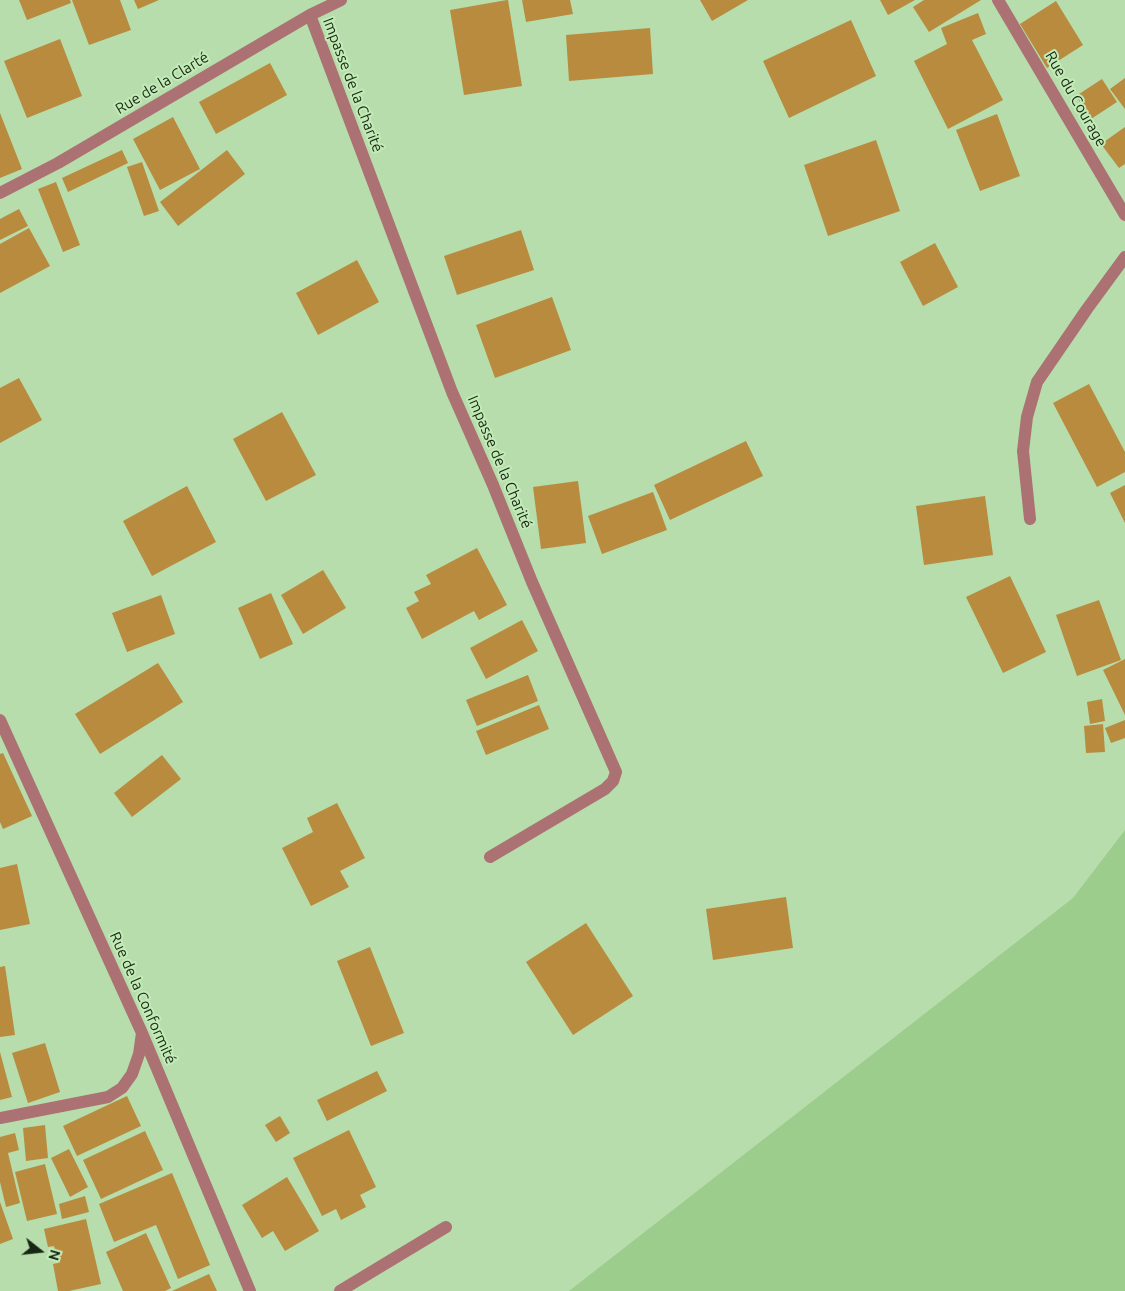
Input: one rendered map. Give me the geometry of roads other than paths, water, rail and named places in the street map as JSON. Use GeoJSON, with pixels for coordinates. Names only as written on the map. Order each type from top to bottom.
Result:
{"type":"FeatureCollection","features":[{"type":"Feature","properties":{"kind":"street","name":"Rue de la Clarté"},"geometry":{"type":"LineString","coordinates":[[0,193],[58,163],[310,15],[341,0]]}},
{"type":"Feature","properties":{"kind":"street","name":"Rue du Courage"},"geometry":{"type":"LineString","coordinates":[[998,0],[1125,215]]}},
{"type":"Feature","properties":{"kind":"street","name":"Impasse de la Charité"},"geometry":{"type":"LineString","coordinates":[[310,15],[452,392],[493,485],[536,591],[616,772],[613,781],[605,790],[490,857]]}},
{"type":"Feature","properties":{"kind":"street"},"geometry":{"type":"LineString","coordinates":[[1030,519],[1023,451],[1027,417],[1037,382],[1125,257]]}},
{"type":"Feature","properties":{"kind":"street","name":"Rue de la Conformité"},"geometry":{"type":"LineString","coordinates":[[0,720],[142,1033],[250,1291]]}},
{"type":"Feature","properties":{"kind":"street"},"geometry":{"type":"LineString","coordinates":[[0,1118],[108,1097],[122,1088],[132,1074],[139,1054],[142,1033]]}},
{"type":"Feature","properties":{"kind":"street"},"geometry":{"type":"LineString","coordinates":[[340,1291],[446,1227]]}}]}
